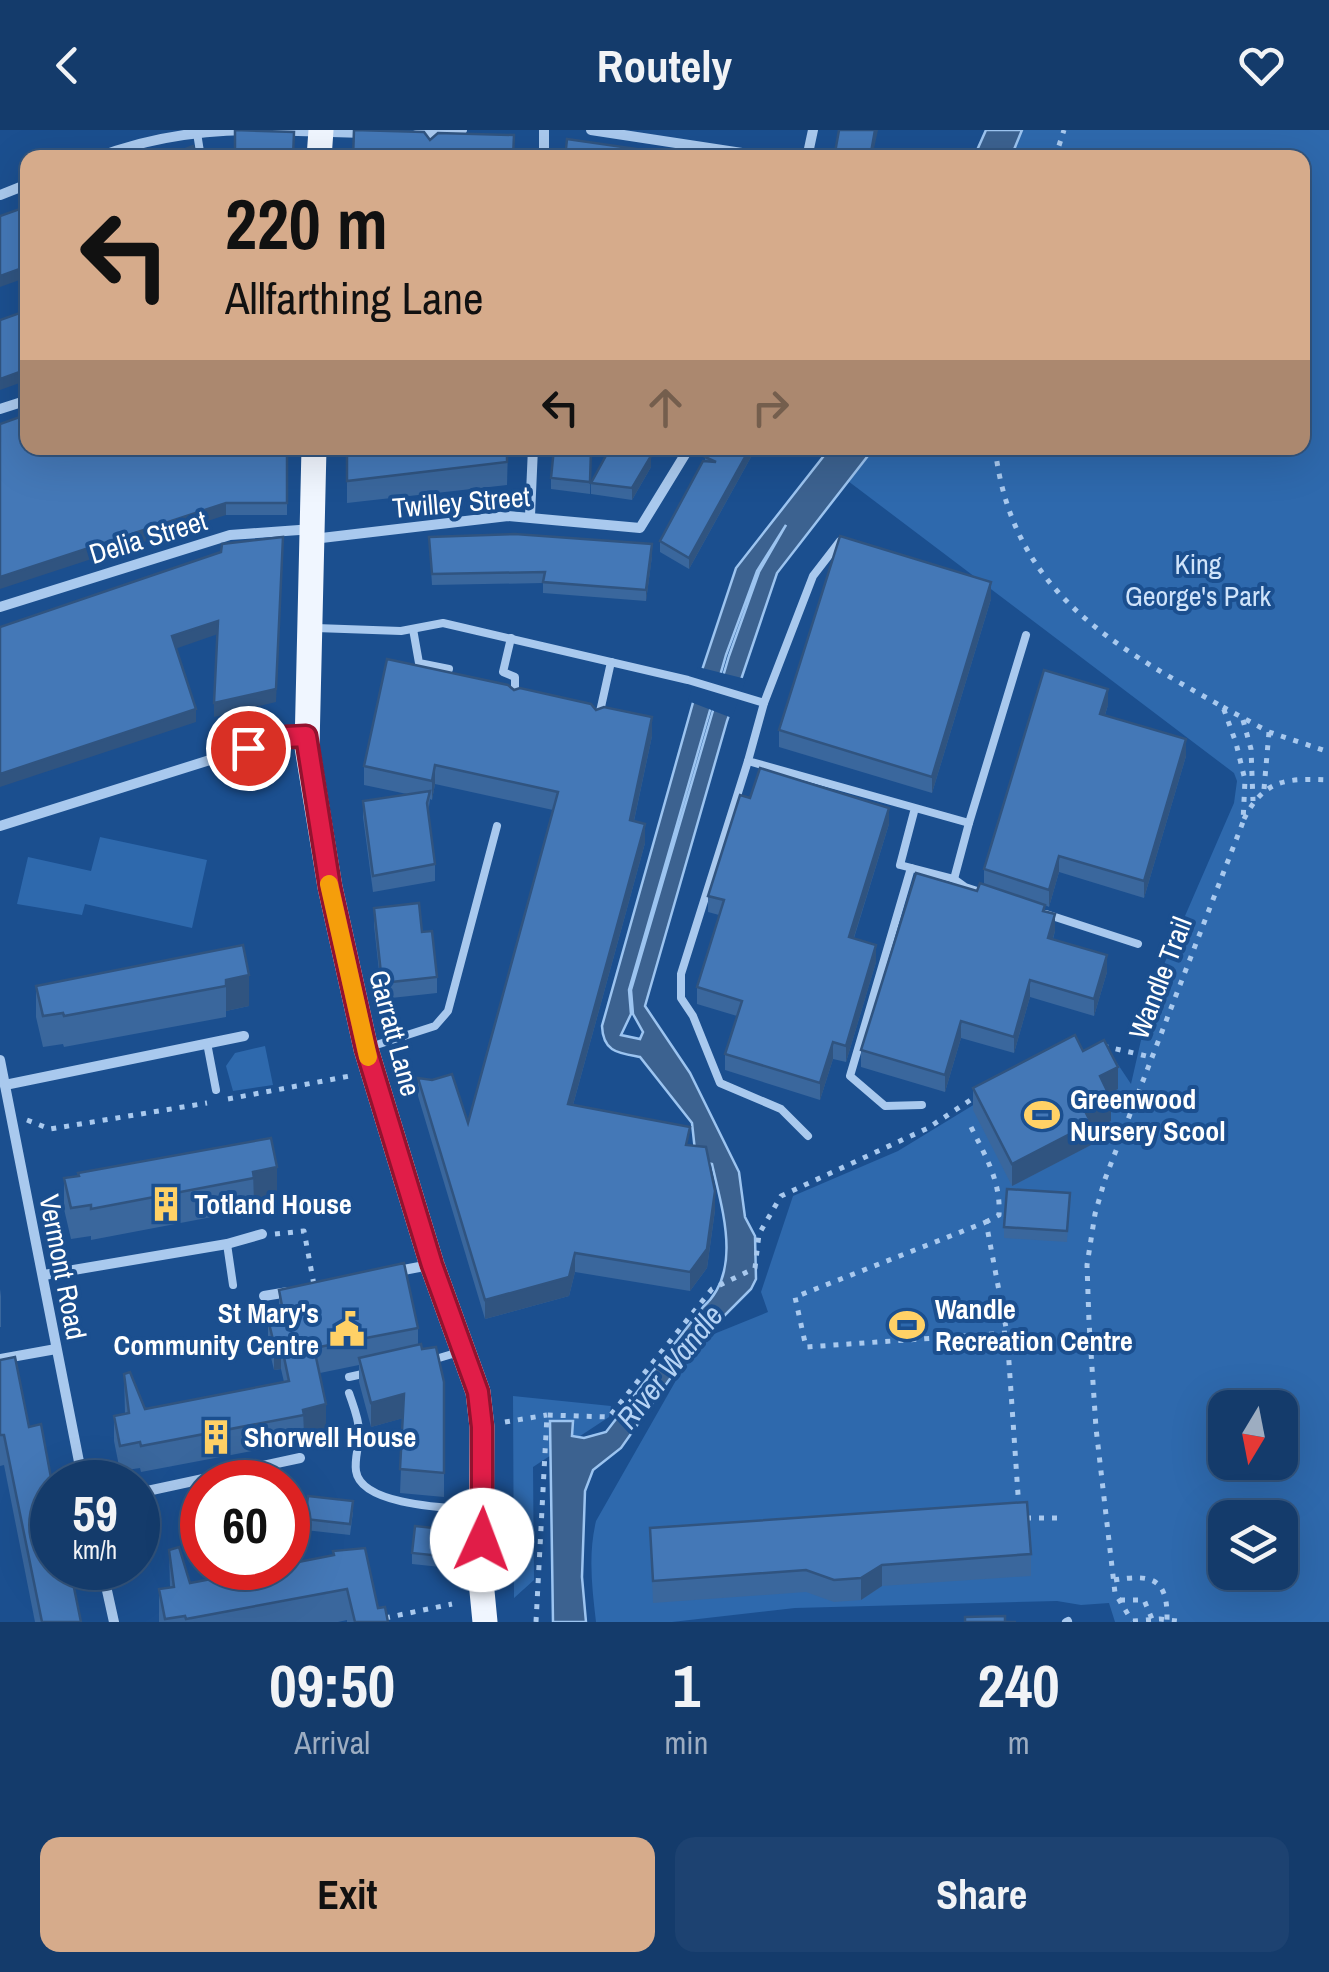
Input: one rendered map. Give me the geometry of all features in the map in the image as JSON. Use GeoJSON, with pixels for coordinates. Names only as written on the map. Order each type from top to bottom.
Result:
{"type":"FeatureCollection","features":[{"type":"Feature","properties":{"kind":"main road","name":"Garratt Lane"},"geometry":{"type":"LineString","coordinates":[[314,455],[306,736],[330,887],[369,1060],[432,1265],[478,1392],[485,1622]]}},
{"type":"Feature","properties":{"kind":"street"},"geometry":{"type":"LineString","coordinates":[[115,150],[197,133],[246,130]]}},
{"type":"Feature","properties":{"kind":"street"},"geometry":{"type":"LineString","coordinates":[[265,130],[320,140],[378,133]]}},
{"type":"Feature","properties":{"kind":"street"},"geometry":{"type":"LineString","coordinates":[[407,131],[431,140],[462,130]]}},
{"type":"Feature","properties":{"kind":"street"},"geometry":{"type":"LineString","coordinates":[[590,130],[722,150]]}},
{"type":"Feature","properties":{"kind":"street"},"geometry":{"type":"LineString","coordinates":[[530,516],[533,455]]}},
{"type":"Feature","properties":{"kind":"street","name":"Twilley Street"},"geometry":{"type":"LineString","coordinates":[[313,534],[508,516],[640,528],[684,455]]}},
{"type":"Feature","properties":{"kind":"street","name":"Delia Street"},"geometry":{"type":"LineString","coordinates":[[0,608],[230,535],[313,534]]}},
{"type":"Feature","properties":{"kind":"street"},"geometry":{"type":"LineString","coordinates":[[0,826],[248,748],[286,737],[306,736]]}},
{"type":"Feature","properties":{"kind":"street"},"geometry":{"type":"LineString","coordinates":[[5,1086],[244,1036]]}},
{"type":"Feature","properties":{"kind":"street","name":"Vermont Road"},"geometry":{"type":"LineString","coordinates":[[0,1060],[79,1460]]}},
{"type":"Feature","properties":{"kind":"street"},"geometry":{"type":"LineString","coordinates":[[44,1275],[227,1244],[262,1234]]}},
{"type":"Feature","properties":{"kind":"street"},"geometry":{"type":"LineString","coordinates":[[382,1274],[432,1265]]}},
{"type":"Feature","properties":{"kind":"street"},"geometry":{"type":"LineString","coordinates":[[264,1296],[314,1287]]}},
{"type":"Feature","properties":{"kind":"street"},"geometry":{"type":"LineString","coordinates":[[0,1360],[56,1349]]}},
{"type":"Feature","properties":{"kind":"street"},"geometry":{"type":"LineString","coordinates":[[160,1488],[300,1458]]}},
{"type":"Feature","properties":{"kind":"street"},"geometry":{"type":"LineString","coordinates":[[107,1590],[114,1622]]}},
{"type":"Feature","properties":{"kind":"lane"},"geometry":{"type":"LineString","coordinates":[[197,133],[199,150]]}},
{"type":"Feature","properties":{"kind":"lane"},"geometry":{"type":"LineString","coordinates":[[808,1136],[781,1109],[720,1083],[693,1016],[681,998],[680,974],[764,703],[813,576],[840,541]]}},
{"type":"Feature","properties":{"kind":"lane"},"geometry":{"type":"LineString","coordinates":[[311,628],[413,629],[444,623],[688,680],[764,703]]}},
{"type":"Feature","properties":{"kind":"lane"},"geometry":{"type":"LineString","coordinates":[[413,629],[419,663],[449,669]]}},
{"type":"Feature","properties":{"kind":"lane"},"geometry":{"type":"LineString","coordinates":[[954,879],[1026,635]]}},
{"type":"Feature","properties":{"kind":"lane"},"geometry":{"type":"LineString","coordinates":[[511,638],[502,672],[515,677],[514,701]]}},
{"type":"Feature","properties":{"kind":"lane"},"geometry":{"type":"LineString","coordinates":[[598,722],[611,662]]}},
{"type":"Feature","properties":{"kind":"lane"},"geometry":{"type":"LineString","coordinates":[[748,761],[969,823]]}},
{"type":"Feature","properties":{"kind":"lane"},"geometry":{"type":"LineString","coordinates":[[915,808],[900,865],[954,879],[965,887],[1000,898]]}},
{"type":"Feature","properties":{"kind":"lane"},"geometry":{"type":"LineString","coordinates":[[369,1060],[434,1026],[448,1012],[496,826]]}},
{"type":"Feature","properties":{"kind":"lane"},"geometry":{"type":"LineString","coordinates":[[912,868],[850,1076],[885,1106],[922,1104]]}},
{"type":"Feature","properties":{"kind":"lane"},"geometry":{"type":"LineString","coordinates":[[1034,910],[1138,944]]}},
{"type":"Feature","properties":{"kind":"lane"},"geometry":{"type":"LineString","coordinates":[[208,1043],[216,1090]]}},
{"type":"Feature","properties":{"kind":"lane"},"geometry":{"type":"LineString","coordinates":[[227,1244],[234,1285]]}},
{"type":"Feature","properties":{"kind":"lane"},"geometry":{"type":"LineString","coordinates":[[426,1362],[464,1351]]}},
{"type":"Feature","properties":{"kind":"lane"},"geometry":{"type":"LineString","coordinates":[[350,1376],[368,1373]]}},
{"type":"Feature","properties":{"kind":"lane"},"geometry":{"type":"LineString","coordinates":[[349,1393],[360,1428],[356,1473],[365,1488],[380,1496],[482,1511]]}},
{"type":"Feature","properties":{"kind":"path"},"geometry":{"type":"LineString","coordinates":[[996,455],[1005,504],[1018,536],[1084,621],[1149,666],[1243,720],[1329,752]]}},
{"type":"Feature","properties":{"kind":"path","name":"Wandle Trail"},"geometry":{"type":"LineString","coordinates":[[1131,1621],[1114,1580],[1096,1428],[1087,1265],[1094,1214],[1105,1179],[1243,822],[1245,780],[1223,707]]}},
{"type":"Feature","properties":{"kind":"path"},"geometry":{"type":"LineString","coordinates":[[1243,720],[1252,749],[1253,802]]}},
{"type":"Feature","properties":{"kind":"path"},"geometry":{"type":"LineString","coordinates":[[1264,789],[1269,732]]}},
{"type":"Feature","properties":{"kind":"path"},"geometry":{"type":"LineString","coordinates":[[1243,822],[1264,789],[1288,780],[1329,780]]}},
{"type":"Feature","properties":{"kind":"path"},"geometry":{"type":"LineString","coordinates":[[1102,1046],[1151,1057]]}},
{"type":"Feature","properties":{"kind":"path"},"geometry":{"type":"LineString","coordinates":[[10,1114],[50,1129],[303,1087],[369,1060]]}},
{"type":"Feature","properties":{"kind":"path"},"geometry":{"type":"LineString","coordinates":[[482,1427],[547,1415],[609,1416],[712,1289],[755,1268],[759,1234],[781,1196],[928,1128],[985,1090]]}},
{"type":"Feature","properties":{"kind":"path"},"geometry":{"type":"LineString","coordinates":[[971,1127],[994,1172],[1000,1195],[999,1216],[795,1296],[806,1347],[1007,1333]]}},
{"type":"Feature","properties":{"kind":"path"},"geometry":{"type":"LineString","coordinates":[[986,1222],[1007,1333],[1019,1518],[1058,1518]]}},
{"type":"Feature","properties":{"kind":"path"},"geometry":{"type":"LineString","coordinates":[[262,1234],[304,1231],[314,1287]]}},
{"type":"Feature","properties":{"kind":"path"},"geometry":{"type":"LineString","coordinates":[[536,1622],[547,1415]]}},
{"type":"Feature","properties":{"kind":"path"},"geometry":{"type":"LineString","coordinates":[[1114,1580],[1150,1578],[1160,1585],[1166,1593],[1167,1620]]}},
{"type":"Feature","properties":{"kind":"path"},"geometry":{"type":"LineString","coordinates":[[1120,1600],[1144,1600],[1152,1619]]}},
{"type":"Feature","properties":{"kind":"path"},"geometry":{"type":"LineString","coordinates":[[384,1618],[452,1604]]}},
{"type":"Feature","properties":{"kind":"path"},"geometry":{"type":"LineString","coordinates":[[1131,1621],[1184,1622]]}},
{"type":"Feature","properties":{"kind":"green space","name":"King George's Park"},"geometry":{"type":"Polygon","coordinates":[[[1022,130],[1329,130],[1329,1622],[1115,1622],[1109,1603],[1081,1605],[1057,1601],[795,1608],[672,1622],[596,1622],[591,1559],[596,1521],[691,1354],[704,1338],[768,1312],[761,1292],[793,1196],[898,1151],[1021,1076],[1079,1053],[1115,1060],[1131,1084],[1152,992],[1234,803],[1234,773],[848,481],[868,455],[1310,455],[1310,150],[1014,150],[1022,130]]]}},
{"type":"Feature","properties":{"kind":"green space"},"geometry":{"type":"Polygon","coordinates":[[[100,837],[207,860],[192,928],[85,904],[82,915],[17,904],[28,857],[91,871],[100,837]]]}},
{"type":"Feature","properties":{"kind":"green space"},"geometry":{"type":"Polygon","coordinates":[[[265,1046],[273,1085],[233,1091],[226,1066],[235,1053],[265,1046]]]}},
{"type":"Feature","properties":{"kind":"green space"},"geometry":{"type":"Polygon","coordinates":[[[513,1396],[611,1406],[609,1417],[533,1467],[534,1580],[514,1598],[513,1396]]]}},
{"type":"Feature","properties":{"kind":"water"},"geometry":{"type":"Polygon","coordinates":[[[986,130],[1022,130],[1014,150],[977,150],[986,130]]]}},
{"type":"Feature","properties":{"kind":"water","name":"River Wandle"},"geometry":{"type":"Polygon","coordinates":[[[825,455],[869,455],[777,573],[727,721],[645,1006],[690,1073],[739,1172],[745,1217],[755,1236],[756,1279],[751,1289],[691,1349],[621,1448],[593,1470],[585,1491],[582,1577],[586,1622],[553,1622],[550,1421],[573,1421],[572,1436],[584,1438],[606,1432],[715,1293],[726,1258],[724,1220],[712,1164],[696,1160],[692,1123],[640,1057],[609,1046],[602,1026],[703,667],[736,568],[825,455]],[[786,525],[757,571],[726,655],[629,990],[631,1014],[621,1035],[640,1039],[643,1032],[633,1014],[631,990],[729,656],[759,572],[786,525]]]}},
{"type":"Feature","properties":{"kind":"pier"},"geometry":{"type":"Polygon","coordinates":[[[698,667],[746,679],[732,718],[688,701],[698,667]]]}},
{"type":"Feature","properties":{"kind":"building"},"geometry":{"type":"Polygon","coordinates":[[[235,130],[294,132],[293,150],[235,150],[235,130]]]}},
{"type":"Feature","properties":{"kind":"building"},"geometry":{"type":"Polygon","coordinates":[[[354,130],[424,132],[430,140],[438,133],[514,135],[513,150],[353,150],[354,130]]]}},
{"type":"Feature","properties":{"kind":"building"},"geometry":{"type":"Polygon","coordinates":[[[839,130],[875,130],[871,150],[835,150],[839,130]]]}},
{"type":"Feature","properties":{"kind":"building"},"geometry":{"type":"Polygon","coordinates":[[[567,139],[643,150],[566,150],[567,139]]]}},
{"type":"Feature","properties":{"kind":"building"},"geometry":{"type":"Polygon","coordinates":[[[20,209],[20,269],[0,276],[0,216],[20,209]]]}},
{"type":"Feature","properties":{"kind":"building"},"geometry":{"type":"Polygon","coordinates":[[[20,313],[20,372],[0,379],[0,320],[20,313]]]}},
{"type":"Feature","properties":{"kind":"building"},"geometry":{"type":"Polygon","coordinates":[[[20,417],[20,455],[287,455],[287,503],[226,503],[0,577],[0,424],[20,417]]]}},
{"type":"Feature","properties":{"kind":"building"},"geometry":{"type":"Polygon","coordinates":[[[347,455],[507,455],[507,462],[347,481],[347,455]]]}},
{"type":"Feature","properties":{"kind":"building"},"geometry":{"type":"Polygon","coordinates":[[[553,455],[591,455],[590,482],[551,478],[553,455]]]}},
{"type":"Feature","properties":{"kind":"building"},"geometry":{"type":"Polygon","coordinates":[[[606,455],[651,456],[632,488],[591,483],[606,455]]]}},
{"type":"Feature","properties":{"kind":"building"},"geometry":{"type":"Polygon","coordinates":[[[746,455],[689,558],[660,541],[703,461],[716,462],[705,457],[746,455]]]}},
{"type":"Feature","properties":{"kind":"building"},"geometry":{"type":"Polygon","coordinates":[[[515,534],[652,544],[646,590],[543,582],[545,572],[432,574],[429,537],[515,534]]]}},
{"type":"Feature","properties":{"kind":"building"},"geometry":{"type":"Polygon","coordinates":[[[840,536],[991,582],[932,777],[779,730],[840,536]]]}},
{"type":"Feature","properties":{"kind":"building"},"geometry":{"type":"Polygon","coordinates":[[[283,537],[276,689],[214,703],[218,621],[172,636],[196,709],[0,774],[0,627],[221,552],[222,544],[283,537]]]}},
{"type":"Feature","properties":{"kind":"building"},"geometry":{"type":"Polygon","coordinates":[[[387,659],[591,704],[596,710],[604,707],[652,717],[630,820],[645,824],[568,1104],[690,1127],[686,1145],[706,1147],[715,1191],[707,1249],[690,1272],[575,1253],[569,1277],[485,1300],[418,1078],[432,1080],[452,1074],[468,1123],[558,792],[435,765],[432,781],[364,766],[387,659]]]}},
{"type":"Feature","properties":{"kind":"building"},"geometry":{"type":"Polygon","coordinates":[[[1044,670],[1108,689],[1100,714],[1186,739],[1144,881],[1059,856],[1049,890],[984,869],[1044,670]]]}},
{"type":"Feature","properties":{"kind":"building"},"geometry":{"type":"Polygon","coordinates":[[[760,768],[889,808],[849,937],[876,945],[846,1046],[833,1042],[820,1083],[725,1054],[742,1001],[697,987],[724,900],[708,896],[740,795],[750,798],[760,768]]]}},
{"type":"Feature","properties":{"kind":"building"},"geometry":{"type":"Polygon","coordinates":[[[430,791],[427,803],[435,864],[373,876],[363,801],[430,791]]]}},
{"type":"Feature","properties":{"kind":"building"},"geometry":{"type":"Polygon","coordinates":[[[916,873],[977,891],[980,883],[1045,905],[1043,911],[1055,914],[1048,938],[1107,955],[1094,999],[1030,980],[1014,1037],[961,1021],[945,1075],[861,1050],[916,873]]]}},
{"type":"Feature","properties":{"kind":"building"},"geometry":{"type":"Polygon","coordinates":[[[419,903],[422,932],[432,931],[437,977],[382,983],[374,908],[419,903]]]}},
{"type":"Feature","properties":{"kind":"building"},"geometry":{"type":"Polygon","coordinates":[[[243,945],[249,975],[226,980],[226,986],[64,1016],[43,1016],[36,986],[243,945]]]}},
{"type":"Feature","properties":{"kind":"building","name":"Greenwood Nursery Scool"},"geometry":{"type":"Polygon","coordinates":[[[1075,1035],[1083,1051],[1104,1040],[1118,1067],[1100,1076],[1111,1099],[1086,1113],[1091,1123],[1012,1164],[973,1088],[1075,1035]]]}},
{"type":"Feature","properties":{"kind":"building"},"geometry":{"type":"Polygon","coordinates":[[[271,1138],[277,1167],[253,1172],[254,1178],[91,1209],[91,1205],[71,1208],[64,1178],[79,1176],[78,1173],[271,1138]]]}},
{"type":"Feature","properties":{"kind":"building","name":"Greenwood Nursery Scool"},"geometry":{"type":"Polygon","coordinates":[[[1007,1189],[1070,1193],[1067,1231],[1004,1227],[1007,1189]]]}},
{"type":"Feature","properties":{"kind":"building"},"geometry":{"type":"Polygon","coordinates":[[[404,1263],[418,1328],[314,1348],[326,1404],[303,1410],[304,1415],[141,1446],[140,1442],[120,1446],[114,1416],[129,1413],[124,1374],[130,1372],[145,1409],[289,1381],[281,1343],[274,1344],[268,1319],[284,1316],[279,1290],[404,1263]]]}},
{"type":"Feature","properties":{"kind":"building"},"geometry":{"type":"Polygon","coordinates":[[[421,1344],[422,1349],[436,1347],[444,1382],[444,1473],[400,1469],[404,1394],[371,1403],[359,1358],[421,1344]]]}},
{"type":"Feature","properties":{"kind":"building"},"geometry":{"type":"Polygon","coordinates":[[[15,1357],[29,1427],[41,1424],[48,1460],[30,1460],[30,1563],[4,1435],[0,1435],[0,1360],[15,1357]]]}},
{"type":"Feature","properties":{"kind":"building"},"geometry":{"type":"Polygon","coordinates":[[[310,1496],[353,1501],[350,1524],[310,1520],[310,1496]]]}},
{"type":"Feature","properties":{"kind":"building"},"geometry":{"type":"Polygon","coordinates":[[[1027,1502],[1031,1554],[882,1565],[861,1578],[834,1580],[806,1570],[653,1581],[650,1528],[1027,1502]]]}},
{"type":"Feature","properties":{"kind":"building"},"geometry":{"type":"Polygon","coordinates":[[[415,1526],[453,1530],[450,1557],[412,1553],[415,1526]]]}},
{"type":"Feature","properties":{"kind":"building"},"geometry":{"type":"Polygon","coordinates":[[[179,1547],[180,1550],[180,1590],[310,1590],[310,1560],[334,1555],[333,1551],[365,1548],[378,1608],[385,1607],[388,1622],[355,1622],[347,1589],[186,1619],[165,1619],[159,1590],[174,1587],[169,1550],[179,1547]]]}},
{"type":"Feature","properties":{"kind":"building"},"geometry":{"type":"Polygon","coordinates":[[[35,1590],[74,1590],[81,1622],[42,1622],[35,1590]]]}},
{"type":"Feature","properties":{"kind":"building"},"geometry":{"type":"Polygon","coordinates":[[[1005,1616],[1005,1622],[965,1622],[965,1617],[1005,1616]]]}},
{"type":"Feature","properties":{"kind":"slow traffic"},"geometry":{"type":"LineString","coordinates":[[329,884],[368,1057]]}},
{"type":"Feature","properties":{"kind":"place","name":"Greenwood Nursery Scool"},"geometry":{"type":"Point","coordinates":[1042,1115]}},
{"type":"Feature","properties":{"kind":"place","name":"Totland House"},"geometry":{"type":"Point","coordinates":[166,1204]}},
{"type":"Feature","properties":{"kind":"place","name":"Wandle Recreation Centre"},"geometry":{"type":"Point","coordinates":[907,1325]}},
{"type":"Feature","properties":{"kind":"place","name":"St Mary's Community Centre"},"geometry":{"type":"Point","coordinates":[347,1329]}},
{"type":"Feature","properties":{"kind":"place","name":"Shorwell House"},"geometry":{"type":"Point","coordinates":[216,1437]}},
{"type":"Feature","properties":{"kind":"route"},"geometry":{"type":"LineString","coordinates":[[248,748],[286,737],[306,736],[330,887],[366,1049],[432,1265],[478,1392],[484,1478],[482,1540]]}}]}
